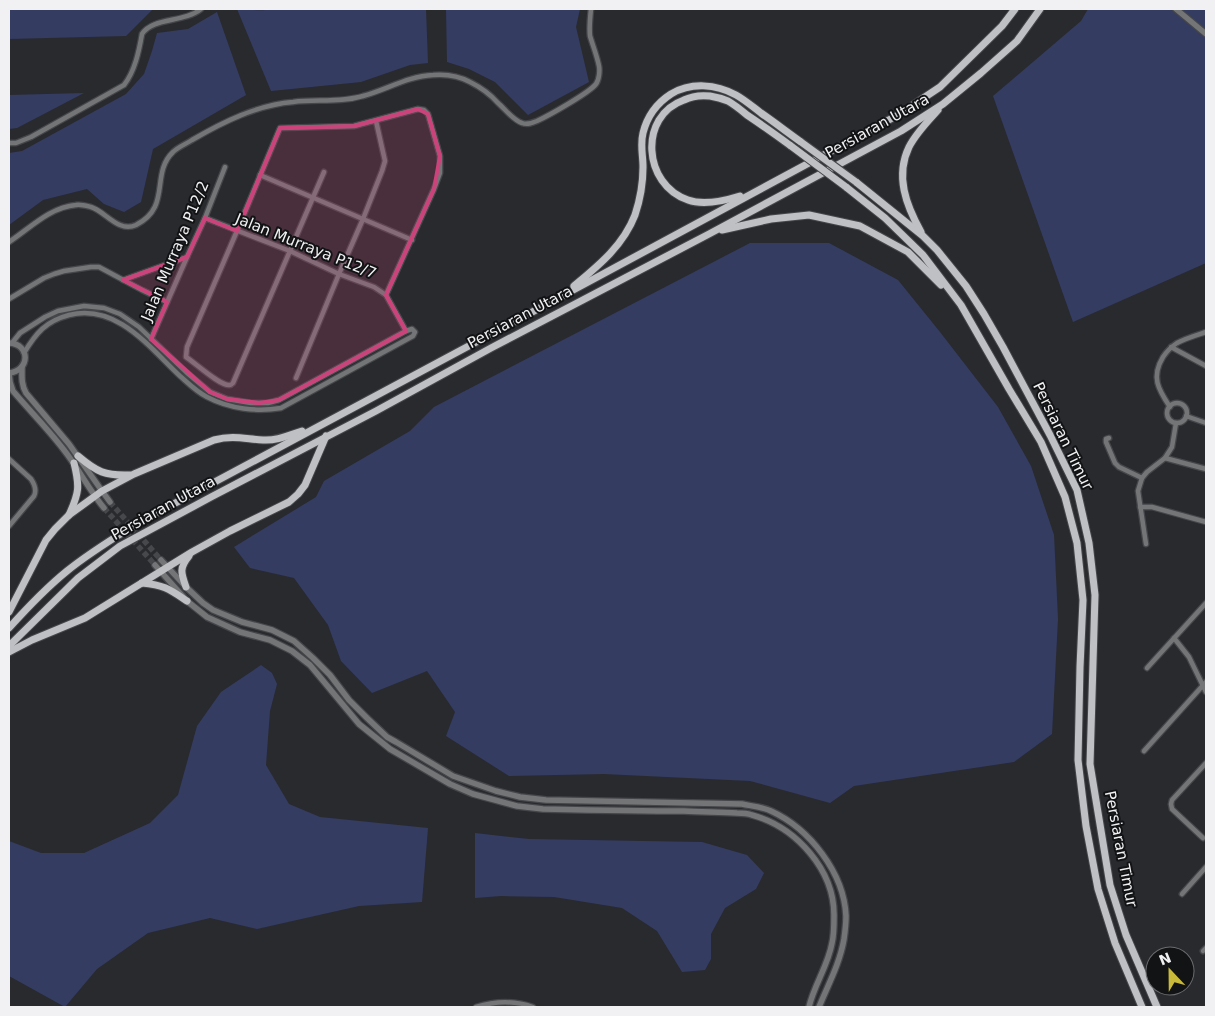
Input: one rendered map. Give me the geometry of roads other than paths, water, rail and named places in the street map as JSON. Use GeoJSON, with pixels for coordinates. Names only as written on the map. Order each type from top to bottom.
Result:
{"type":"FeatureCollection","features":[{"type":"Feature","properties":{"kind":"main road","name":"Persiaran Utara"},"geometry":{"type":"LineString","coordinates":[[9,628],[35,599],[68,570],[102,545],[138,523],[898,114],[940,87],[1002,26],[1015,9]]}},
{"type":"Feature","properties":{"kind":"main road","name":"Persiaran Utara"},"geometry":{"type":"LineString","coordinates":[[9,646],[78,578],[120,546],[900,131],[943,104],[975,78],[1016,41],[1040,9]]}},
{"type":"Feature","properties":{"kind":"main road","name":"Persiaran Timur"},"geometry":{"type":"LineString","coordinates":[[564,295],[607,258],[627,232],[635,215],[641,189],[643,166],[641,146],[647,121],[655,108],[665,98],[685,87],[714,86],[736,95],[856,182],[938,250],[966,286],[984,314],[1046,427],[1077,490],[1089,543],[1095,595],[1090,764],[1110,885],[1126,935],[1157,1007]]}},
{"type":"Feature","properties":{"kind":"main road","name":"Persiaran Timur"},"geometry":{"type":"LineString","coordinates":[[756,192],[716,202],[689,201],[677,196],[660,179],[652,159],[652,138],[661,116],[669,107],[693,96],[709,96],[728,101],[791,146],[885,218],[923,255],[961,305],[1042,442],[1065,497],[1077,543],[1083,600],[1078,760],[1086,826],[1098,889],[1115,943],[1142,1007]]}},
{"type":"Feature","properties":{"kind":"main road"},"geometry":{"type":"LineString","coordinates":[[923,236],[906,201],[902,175],[909,146],[943,104]]}},
{"type":"Feature","properties":{"kind":"main road"},"geometry":{"type":"LineString","coordinates":[[709,234],[756,222],[809,215],[860,226],[908,252],[961,305]]}},
{"type":"Feature","properties":{"kind":"main road"},"geometry":{"type":"LineString","coordinates":[[9,612],[46,540],[69,515],[102,491],[134,474],[214,440],[225,437],[264,440],[278,439],[316,427]]}},
{"type":"Feature","properties":{"kind":"main road"},"geometry":{"type":"LineString","coordinates":[[9,652],[32,640],[85,618],[192,552],[289,502],[305,485],[326,436]]}},
{"type":"Feature","properties":{"kind":"main road"},"geometry":{"type":"LineString","coordinates":[[78,456],[93,469],[105,474],[134,474]]}},
{"type":"Feature","properties":{"kind":"main road"},"geometry":{"type":"LineString","coordinates":[[69,515],[76,499],[78,482],[74,463]]}},
{"type":"Feature","properties":{"kind":"main road"},"geometry":{"type":"LineString","coordinates":[[186,587],[182,574],[183,563],[192,552]]}},
{"type":"Feature","properties":{"kind":"main road"},"geometry":{"type":"LineString","coordinates":[[142,583],[166,587],[187,601]]}},
{"type":"Feature","properties":{"kind":"street"},"geometry":{"type":"LineString","coordinates":[[9,143],[16,143],[31,137],[124,85],[134,69],[142,34],[145,29],[159,23],[189,16],[201,9]]}},
{"type":"Feature","properties":{"kind":"street"},"geometry":{"type":"LineString","coordinates":[[9,242],[45,216],[76,205],[92,207],[123,226],[132,226],[140,222],[153,211],[157,203],[163,168],[174,151],[207,131],[264,106],[294,101],[345,100],[410,79],[432,75],[446,75],[472,82],[496,100],[519,122],[525,124],[538,121],[590,90],[598,82],[599,66],[590,34],[589,20],[591,9]]}},
{"type":"Feature","properties":{"kind":"street"},"geometry":{"type":"LineString","coordinates":[[1176,9],[1206,34]]}},
{"type":"Feature","properties":{"kind":"street"},"geometry":{"type":"LineString","coordinates":[[324,172],[234,384],[226,385],[205,373],[197,364],[186,357],[187,347],[280,128],[354,126],[418,109],[424,110],[428,114],[440,156],[440,173],[412,240],[386,295]]}},
{"type":"Feature","properties":{"kind":"street"},"geometry":{"type":"LineString","coordinates":[[296,378],[382,171],[385,161],[376,121]]}},
{"type":"Feature","properties":{"kind":"street","name":"Jalan Murraya P12/2"},"geometry":{"type":"LineString","coordinates":[[147,344],[151,339],[205,218],[225,167]]}},
{"type":"Feature","properties":{"kind":"street"},"geometry":{"type":"LineString","coordinates":[[260,175],[412,240]]}},
{"type":"Feature","properties":{"kind":"street","name":"Jalan Murraya P12/7"},"geometry":{"type":"LineString","coordinates":[[205,218],[290,252],[338,274],[374,287],[386,295],[406,332]]}},
{"type":"Feature","properties":{"kind":"street"},"geometry":{"type":"LineString","coordinates":[[123,280],[187,257]]}},
{"type":"Feature","properties":{"kind":"street"},"geometry":{"type":"LineString","coordinates":[[9,299],[44,278],[64,271],[99,267],[167,302]]}},
{"type":"Feature","properties":{"kind":"street"},"geometry":{"type":"LineString","coordinates":[[24,353],[37,333],[46,325],[61,318],[82,313],[102,315],[119,322],[135,333],[194,388],[207,397],[227,405],[268,410],[282,408],[414,334],[414,330],[406,332],[279,400],[259,403],[227,399],[210,392],[187,373],[140,327],[120,314],[104,308],[84,306],[58,311],[45,318],[20,333],[10,343],[20,346],[25,360],[16,371],[9,373],[10,382],[13,391],[74,463],[94,496],[104,508]]}},
{"type":"Feature","properties":{"kind":"street"},"geometry":{"type":"LineString","coordinates":[[1170,407],[1160,392],[1156,374],[1158,366],[1171,347],[1206,332]]}},
{"type":"Feature","properties":{"kind":"street"},"geometry":{"type":"LineString","coordinates":[[1171,347],[1206,366]]}},
{"type":"Feature","properties":{"kind":"street"},"geometry":{"type":"LineString","coordinates":[[22,366],[22,381],[26,393],[60,432],[110,502]]}},
{"type":"Feature","properties":{"kind":"street"},"geometry":{"type":"LineString","coordinates":[[1175,404],[1181,405],[1186,409],[1186,416],[1183,420],[1172,421],[1168,416],[1170,407],[1175,404]]}},
{"type":"Feature","properties":{"kind":"street"},"geometry":{"type":"LineString","coordinates":[[1186,416],[1206,423]]}},
{"type":"Feature","properties":{"kind":"street"},"geometry":{"type":"LineString","coordinates":[[1146,544],[1138,491],[1142,478],[1165,458],[1172,447],[1176,422]]}},
{"type":"Feature","properties":{"kind":"street"},"geometry":{"type":"LineString","coordinates":[[1109,438],[1106,439],[1106,442],[1115,463],[1119,467],[1142,478]]}},
{"type":"Feature","properties":{"kind":"street"},"geometry":{"type":"LineString","coordinates":[[1165,458],[1206,469]]}},
{"type":"Feature","properties":{"kind":"street"},"geometry":{"type":"LineString","coordinates":[[9,459],[34,483],[36,492],[9,526]]}},
{"type":"Feature","properties":{"kind":"street"},"geometry":{"type":"LineString","coordinates":[[1140,507],[1152,507],[1206,522]]}},
{"type":"Feature","properties":{"kind":"street"},"geometry":{"type":"LineString","coordinates":[[161,560],[186,587],[203,603],[214,610],[242,622],[272,630],[294,641],[330,675],[349,700],[388,737],[453,776],[496,791],[546,800],[742,804],[770,811],[789,822],[809,838],[828,862],[842,892],[846,917],[844,940],[837,966],[820,1007]]}},
{"type":"Feature","properties":{"kind":"street"},"geometry":{"type":"LineString","coordinates":[[155,565],[187,601],[207,617],[240,632],[270,640],[292,651],[310,665],[360,724],[382,744],[450,784],[473,794],[517,806],[543,809],[716,811],[751,814],[769,821],[789,833],[816,860],[832,895],[834,906],[833,943],[808,1007]]}},
{"type":"Feature","properties":{"kind":"street"},"geometry":{"type":"LineString","coordinates":[[1147,668],[1206,603]]}},
{"type":"Feature","properties":{"kind":"street"},"geometry":{"type":"LineString","coordinates":[[1174,638],[1189,657],[1205,684],[1206,692]]}},
{"type":"Feature","properties":{"kind":"street"},"geometry":{"type":"LineString","coordinates":[[1144,750],[1205,684]]}},
{"type":"Feature","properties":{"kind":"street"},"geometry":{"type":"LineString","coordinates":[[1203,838],[1172,809],[1171,804],[1172,800],[1206,765]]}},
{"type":"Feature","properties":{"kind":"street"},"geometry":{"type":"LineString","coordinates":[[1182,894],[1206,868]]}},
{"type":"Feature","properties":{"kind":"street"},"geometry":{"type":"LineString","coordinates":[[476,1007],[497,1002],[509,1002],[533,1007]]}},
{"type":"Feature","properties":{"kind":"tunnel"},"geometry":{"type":"LineString","coordinates":[[110,502],[161,560]]}},
{"type":"Feature","properties":{"kind":"tunnel"},"geometry":{"type":"LineString","coordinates":[[104,508],[155,565]]}}]}
